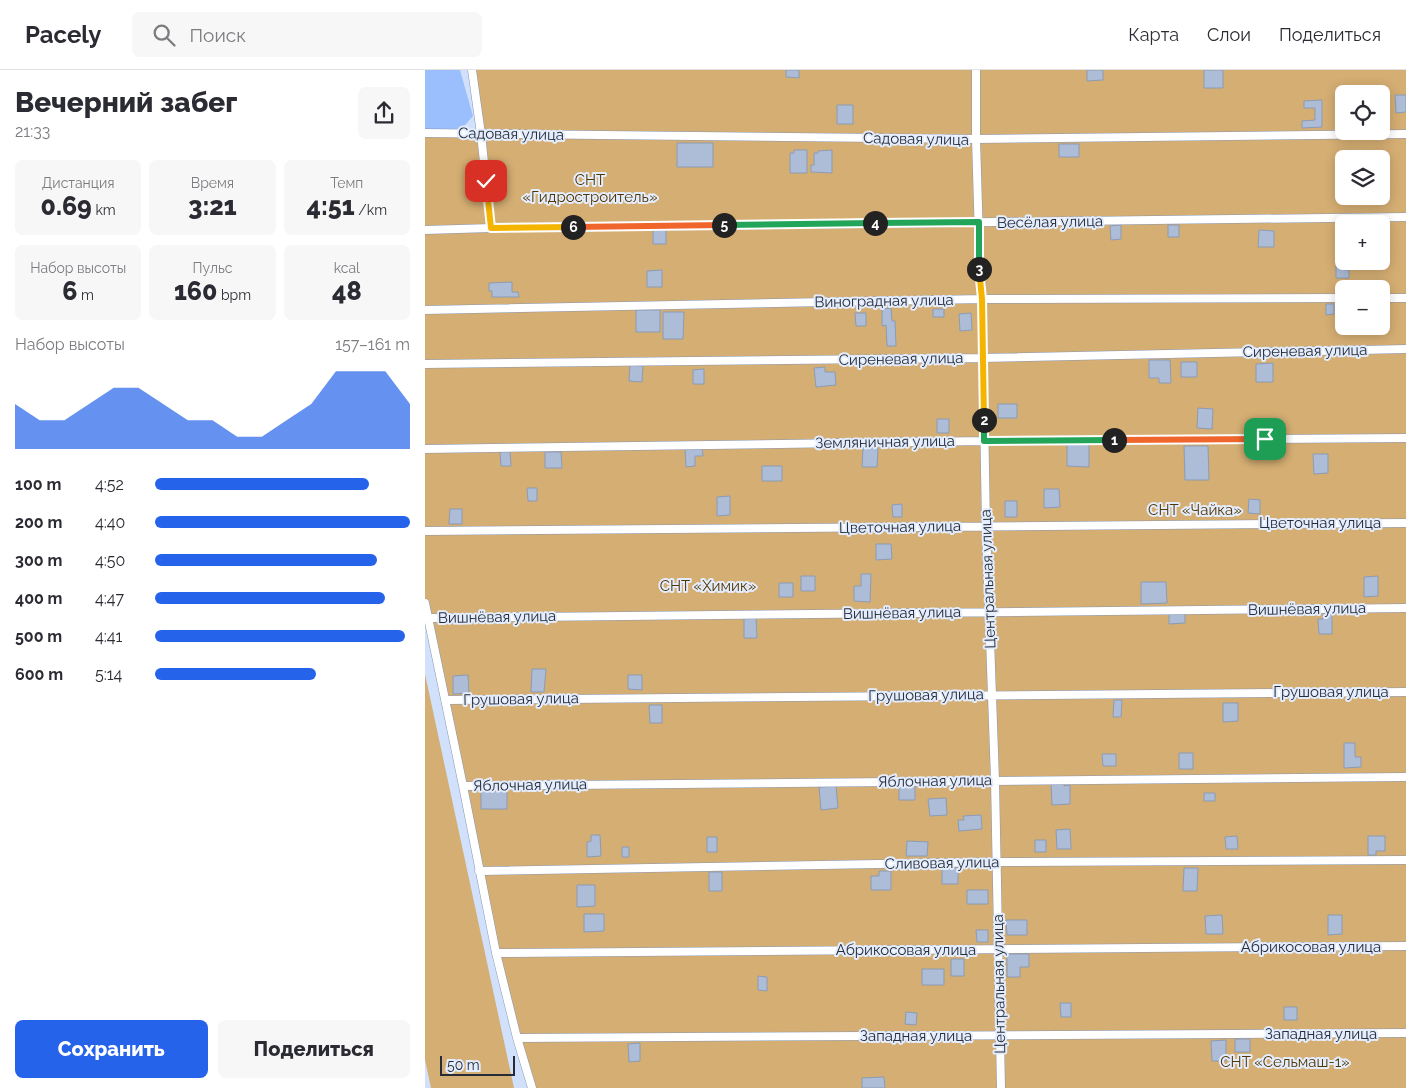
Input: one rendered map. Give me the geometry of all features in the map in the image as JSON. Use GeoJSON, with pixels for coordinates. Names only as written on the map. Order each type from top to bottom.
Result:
{"type":"FeatureCollection","features":[{"type":"Feature","properties":{"kind":"street"},"geometry":{"type":"LineString","coordinates":[[472,70],[491,228]]}},
{"type":"Feature","properties":{"kind":"street","name":"Центральная улица"},"geometry":{"type":"LineString","coordinates":[[976,70],[979,272],[982,299],[986,526],[995,780],[995,862],[999,950],[1001,1088]]}},
{"type":"Feature","properties":{"kind":"street","name":"Садовая улица"},"geometry":{"type":"LineString","coordinates":[[425,133],[976,139],[1406,134]]}},
{"type":"Feature","properties":{"kind":"street","name":"Весёлая улица"},"geometry":{"type":"LineString","coordinates":[[425,230],[1406,217]]}},
{"type":"Feature","properties":{"kind":"street","name":"Виноградная улица"},"geometry":{"type":"LineString","coordinates":[[425,310],[982,299],[1335,298]]}},
{"type":"Feature","properties":{"kind":"street"},"geometry":{"type":"LineString","coordinates":[[1390,298],[1406,298]]}},
{"type":"Feature","properties":{"kind":"street","name":"Сиреневая улица"},"geometry":{"type":"LineString","coordinates":[[425,364],[982,358],[1406,349]]}},
{"type":"Feature","properties":{"kind":"street","name":"Земляничная улица"},"geometry":{"type":"LineString","coordinates":[[425,449],[984,441],[1406,438]]}},
{"type":"Feature","properties":{"kind":"street","name":"Цветочная улица"},"geometry":{"type":"LineString","coordinates":[[425,532],[1406,523]]}},
{"type":"Feature","properties":{"kind":"street"},"geometry":{"type":"LineString","coordinates":[[425,603],[446,700],[495,953],[532,1088]]}},
{"type":"Feature","properties":{"kind":"street","name":"Вишнёвая улица"},"geometry":{"type":"LineString","coordinates":[[428,618],[1406,608]]}},
{"type":"Feature","properties":{"kind":"street","name":"Грушовая улица"},"geometry":{"type":"LineString","coordinates":[[446,700],[1406,692]]}},
{"type":"Feature","properties":{"kind":"street","name":"Яблочная улица"},"geometry":{"type":"LineString","coordinates":[[463,786],[1406,777]]}},
{"type":"Feature","properties":{"kind":"street","name":"Сливовая улица"},"geometry":{"type":"LineString","coordinates":[[479,871],[995,862],[1406,860]]}},
{"type":"Feature","properties":{"kind":"street","name":"Абрикосовая улица"},"geometry":{"type":"LineString","coordinates":[[495,953],[1406,946]]}},
{"type":"Feature","properties":{"kind":"street","name":"Западная улица"},"geometry":{"type":"LineString","coordinates":[[517,1038],[1406,1033]]}},
{"type":"Feature","properties":{"kind":"green space"},"geometry":{"type":"Polygon","coordinates":[[[472,70],[1406,70],[1406,1088],[529,1088],[496,953],[425,603],[425,131],[481,134],[472,70]]]}},
{"type":"Feature","properties":{"kind":"green space"},"geometry":{"type":"Polygon","coordinates":[[[425,674],[514,1088],[431,1088],[425,1060],[425,674]]]}},
{"type":"Feature","properties":{"kind":"water"},"geometry":{"type":"Polygon","coordinates":[[[425,70],[460,70],[473,116],[459,132],[425,130],[425,70]]]}},
{"type":"Feature","properties":{"kind":"building"},"geometry":{"type":"Polygon","coordinates":[[[786,70],[799,70],[799,78],[786,77],[786,70]]]}},
{"type":"Feature","properties":{"kind":"building"},"geometry":{"type":"Polygon","coordinates":[[[1087,70],[1103,70],[1103,80],[1087,81],[1087,70]]]}},
{"type":"Feature","properties":{"kind":"building"},"geometry":{"type":"Polygon","coordinates":[[[1204,70],[1223,70],[1223,88],[1204,88],[1204,70]]]}},
{"type":"Feature","properties":{"kind":"building"},"geometry":{"type":"Polygon","coordinates":[[[1395,95],[1406,95],[1406,112],[1396,113],[1395,95]]]}},
{"type":"Feature","properties":{"kind":"building"},"geometry":{"type":"Polygon","coordinates":[[[1322,100],[1322,127],[1302,128],[1302,121],[1315,120],[1315,108],[1304,108],[1304,101],[1322,100]]]}},
{"type":"Feature","properties":{"kind":"building"},"geometry":{"type":"Polygon","coordinates":[[[837,105],[853,105],[853,124],[837,124],[837,105]]]}},
{"type":"Feature","properties":{"kind":"building"},"geometry":{"type":"Polygon","coordinates":[[[677,143],[713,143],[713,167],[677,167],[677,143]]]}},
{"type":"Feature","properties":{"kind":"building"},"geometry":{"type":"Polygon","coordinates":[[[1059,144],[1079,144],[1079,157],[1059,157],[1059,144]]]}},
{"type":"Feature","properties":{"kind":"building"},"geometry":{"type":"Polygon","coordinates":[[[794,150],[807,150],[807,173],[790,173],[790,153],[794,153],[794,150]]]}},
{"type":"Feature","properties":{"kind":"building"},"geometry":{"type":"Polygon","coordinates":[[[832,150],[832,173],[811,172],[811,165],[814,165],[814,153],[832,150]]]}},
{"type":"Feature","properties":{"kind":"building"},"geometry":{"type":"Polygon","coordinates":[[[1121,225],[1121,239],[1111,240],[1110,226],[1121,225]]]}},
{"type":"Feature","properties":{"kind":"building"},"geometry":{"type":"Polygon","coordinates":[[[1168,225],[1179,225],[1179,237],[1168,237],[1168,225]]]}},
{"type":"Feature","properties":{"kind":"building"},"geometry":{"type":"Polygon","coordinates":[[[653,230],[666,230],[666,244],[653,244],[653,230]]]}},
{"type":"Feature","properties":{"kind":"building"},"geometry":{"type":"Polygon","coordinates":[[[1259,230],[1274,231],[1274,247],[1258,247],[1259,230]]]}},
{"type":"Feature","properties":{"kind":"building"},"geometry":{"type":"Polygon","coordinates":[[[662,270],[662,287],[647,287],[647,271],[662,270]]]}},
{"type":"Feature","properties":{"kind":"building"},"geometry":{"type":"Polygon","coordinates":[[[1336,270],[1349,270],[1349,278],[1336,278],[1336,270]]]}},
{"type":"Feature","properties":{"kind":"building"},"geometry":{"type":"Polygon","coordinates":[[[512,282],[512,292],[518,292],[519,297],[492,297],[492,291],[489,291],[489,283],[512,282]]]}},
{"type":"Feature","properties":{"kind":"building"},"geometry":{"type":"Polygon","coordinates":[[[1326,304],[1334,304],[1334,314],[1326,315],[1326,304]]]}},
{"type":"Feature","properties":{"kind":"building"},"geometry":{"type":"Polygon","coordinates":[[[891,308],[892,321],[895,321],[896,346],[887,346],[886,325],[882,326],[882,309],[891,308]]]}},
{"type":"Feature","properties":{"kind":"building"},"geometry":{"type":"Polygon","coordinates":[[[933,309],[944,309],[944,317],[933,317],[933,309]]]}},
{"type":"Feature","properties":{"kind":"building"},"geometry":{"type":"Polygon","coordinates":[[[636,310],[660,310],[660,332],[636,332],[636,310]]]}},
{"type":"Feature","properties":{"kind":"building"},"geometry":{"type":"Polygon","coordinates":[[[663,312],[684,312],[683,339],[663,339],[663,312]]]}},
{"type":"Feature","properties":{"kind":"building"},"geometry":{"type":"Polygon","coordinates":[[[855,313],[866,313],[866,326],[856,326],[855,313]]]}},
{"type":"Feature","properties":{"kind":"building"},"geometry":{"type":"Polygon","coordinates":[[[971,313],[972,330],[960,331],[959,314],[971,313]]]}},
{"type":"Feature","properties":{"kind":"building"},"geometry":{"type":"Polygon","coordinates":[[[1149,360],[1170,360],[1171,383],[1159,383],[1159,378],[1149,378],[1149,360]]]}},
{"type":"Feature","properties":{"kind":"building"},"geometry":{"type":"Polygon","coordinates":[[[1181,362],[1197,362],[1197,377],[1181,377],[1181,362]]]}},
{"type":"Feature","properties":{"kind":"building"},"geometry":{"type":"Polygon","coordinates":[[[1273,363],[1273,382],[1256,382],[1256,364],[1273,363]]]}},
{"type":"Feature","properties":{"kind":"building"},"geometry":{"type":"Polygon","coordinates":[[[630,365],[643,366],[642,382],[629,381],[630,365]]]}},
{"type":"Feature","properties":{"kind":"building"},"geometry":{"type":"Polygon","coordinates":[[[825,367],[825,372],[835,372],[836,385],[816,387],[814,368],[825,367]]]}},
{"type":"Feature","properties":{"kind":"building"},"geometry":{"type":"Polygon","coordinates":[[[704,369],[704,384],[693,384],[693,370],[704,369]]]}},
{"type":"Feature","properties":{"kind":"building"},"geometry":{"type":"Polygon","coordinates":[[[998,404],[1017,404],[1017,418],[998,418],[998,404]]]}},
{"type":"Feature","properties":{"kind":"building"},"geometry":{"type":"Polygon","coordinates":[[[1198,408],[1213,409],[1212,429],[1197,428],[1198,408]]]}},
{"type":"Feature","properties":{"kind":"building"},"geometry":{"type":"Polygon","coordinates":[[[937,419],[949,419],[949,433],[937,433],[937,419]]]}},
{"type":"Feature","properties":{"kind":"building"},"geometry":{"type":"Polygon","coordinates":[[[1067,444],[1089,444],[1089,467],[1067,466],[1067,444]]]}},
{"type":"Feature","properties":{"kind":"building"},"geometry":{"type":"Polygon","coordinates":[[[1184,446],[1208,446],[1209,480],[1185,480],[1184,446]]]}},
{"type":"Feature","properties":{"kind":"building"},"geometry":{"type":"Polygon","coordinates":[[[702,448],[703,456],[695,456],[695,466],[686,467],[685,449],[702,448]]]}},
{"type":"Feature","properties":{"kind":"building"},"geometry":{"type":"Polygon","coordinates":[[[863,448],[878,448],[877,467],[862,467],[863,448]]]}},
{"type":"Feature","properties":{"kind":"building"},"geometry":{"type":"Polygon","coordinates":[[[500,451],[510,451],[511,466],[501,466],[500,451]]]}},
{"type":"Feature","properties":{"kind":"building"},"geometry":{"type":"Polygon","coordinates":[[[545,452],[561,452],[562,468],[545,468],[545,452]]]}},
{"type":"Feature","properties":{"kind":"building"},"geometry":{"type":"Polygon","coordinates":[[[1313,454],[1328,454],[1328,473],[1314,474],[1313,454]]]}},
{"type":"Feature","properties":{"kind":"building"},"geometry":{"type":"Polygon","coordinates":[[[762,466],[782,466],[782,481],[762,481],[762,466]]]}},
{"type":"Feature","properties":{"kind":"building"},"geometry":{"type":"Polygon","coordinates":[[[527,488],[537,488],[537,501],[528,501],[527,488]]]}},
{"type":"Feature","properties":{"kind":"building"},"geometry":{"type":"Polygon","coordinates":[[[1044,489],[1059,489],[1060,507],[1044,508],[1044,489]]]}},
{"type":"Feature","properties":{"kind":"building"},"geometry":{"type":"Polygon","coordinates":[[[730,496],[730,515],[717,516],[717,497],[730,496]]]}},
{"type":"Feature","properties":{"kind":"building"},"geometry":{"type":"Polygon","coordinates":[[[1249,499],[1260,500],[1260,514],[1248,513],[1249,499]]]}},
{"type":"Feature","properties":{"kind":"building"},"geometry":{"type":"Polygon","coordinates":[[[1005,501],[1017,501],[1017,517],[1005,517],[1005,501]]]}},
{"type":"Feature","properties":{"kind":"building"},"geometry":{"type":"Polygon","coordinates":[[[902,504],[902,517],[893,517],[892,505],[902,504]]]}},
{"type":"Feature","properties":{"kind":"building"},"geometry":{"type":"Polygon","coordinates":[[[450,509],[462,509],[462,524],[449,524],[450,509]]]}},
{"type":"Feature","properties":{"kind":"building"},"geometry":{"type":"Polygon","coordinates":[[[876,544],[891,544],[892,559],[876,560],[876,544]]]}},
{"type":"Feature","properties":{"kind":"building"},"geometry":{"type":"Polygon","coordinates":[[[861,574],[871,574],[870,602],[854,601],[854,586],[861,586],[861,574]]]}},
{"type":"Feature","properties":{"kind":"building"},"geometry":{"type":"Polygon","coordinates":[[[801,576],[815,576],[815,591],[801,591],[801,576]]]}},
{"type":"Feature","properties":{"kind":"building"},"geometry":{"type":"Polygon","coordinates":[[[1378,576],[1378,596],[1364,597],[1364,577],[1378,576]]]}},
{"type":"Feature","properties":{"kind":"building"},"geometry":{"type":"Polygon","coordinates":[[[1141,582],[1166,582],[1167,603],[1141,604],[1141,582]]]}},
{"type":"Feature","properties":{"kind":"building"},"geometry":{"type":"Polygon","coordinates":[[[779,583],[793,583],[793,597],[779,597],[779,583]]]}},
{"type":"Feature","properties":{"kind":"building"},"geometry":{"type":"Polygon","coordinates":[[[1169,613],[1185,613],[1185,623],[1169,624],[1169,613]]]}},
{"type":"Feature","properties":{"kind":"building"},"geometry":{"type":"Polygon","coordinates":[[[1323,614],[1332,614],[1332,634],[1319,634],[1318,619],[1323,619],[1323,614]]]}},
{"type":"Feature","properties":{"kind":"building"},"geometry":{"type":"Polygon","coordinates":[[[756,617],[757,638],[744,638],[744,618],[756,617]]]}},
{"type":"Feature","properties":{"kind":"building"},"geometry":{"type":"Polygon","coordinates":[[[532,669],[546,669],[544,692],[531,692],[532,669]]]}},
{"type":"Feature","properties":{"kind":"building"},"geometry":{"type":"Polygon","coordinates":[[[468,675],[469,693],[453,694],[453,676],[468,675]]]}},
{"type":"Feature","properties":{"kind":"building"},"geometry":{"type":"Polygon","coordinates":[[[628,675],[642,675],[642,690],[628,689],[628,675]]]}},
{"type":"Feature","properties":{"kind":"building"},"geometry":{"type":"Polygon","coordinates":[[[1114,700],[1122,700],[1121,717],[1113,717],[1114,700]]]}},
{"type":"Feature","properties":{"kind":"building"},"geometry":{"type":"Polygon","coordinates":[[[1223,703],[1238,703],[1238,721],[1223,722],[1223,703]]]}},
{"type":"Feature","properties":{"kind":"building"},"geometry":{"type":"Polygon","coordinates":[[[649,705],[662,705],[662,723],[650,723],[649,705]]]}},
{"type":"Feature","properties":{"kind":"building"},"geometry":{"type":"Polygon","coordinates":[[[1344,743],[1355,743],[1355,757],[1361,757],[1361,767],[1344,768],[1344,743]]]}},
{"type":"Feature","properties":{"kind":"building"},"geometry":{"type":"Polygon","coordinates":[[[1179,753],[1193,753],[1193,769],[1179,769],[1179,753]]]}},
{"type":"Feature","properties":{"kind":"building"},"geometry":{"type":"Polygon","coordinates":[[[1102,754],[1116,754],[1116,766],[1103,766],[1102,754]]]}},
{"type":"Feature","properties":{"kind":"building"},"geometry":{"type":"Polygon","coordinates":[[[1051,783],[1064,783],[1064,786],[1070,785],[1070,804],[1052,805],[1051,783]]]}},
{"type":"Feature","properties":{"kind":"building"},"geometry":{"type":"Polygon","coordinates":[[[836,786],[838,808],[821,810],[819,787],[836,786]]]}},
{"type":"Feature","properties":{"kind":"building"},"geometry":{"type":"Polygon","coordinates":[[[899,786],[915,786],[915,800],[899,800],[899,786]]]}},
{"type":"Feature","properties":{"kind":"building"},"geometry":{"type":"Polygon","coordinates":[[[481,791],[507,791],[507,809],[481,809],[481,791]]]}},
{"type":"Feature","properties":{"kind":"building"},"geometry":{"type":"Polygon","coordinates":[[[1204,793],[1215,793],[1215,801],[1204,801],[1204,793]]]}},
{"type":"Feature","properties":{"kind":"building"},"geometry":{"type":"Polygon","coordinates":[[[946,798],[947,815],[930,816],[928,799],[946,798]]]}},
{"type":"Feature","properties":{"kind":"building"},"geometry":{"type":"Polygon","coordinates":[[[981,815],[982,829],[959,831],[958,820],[964,820],[963,816],[981,815]]]}},
{"type":"Feature","properties":{"kind":"building"},"geometry":{"type":"Polygon","coordinates":[[[1070,829],[1071,849],[1057,849],[1056,830],[1070,829]]]}},
{"type":"Feature","properties":{"kind":"building"},"geometry":{"type":"Polygon","coordinates":[[[591,835],[600,835],[601,856],[587,857],[587,842],[591,841],[591,835]]]}},
{"type":"Feature","properties":{"kind":"building"},"geometry":{"type":"Polygon","coordinates":[[[1237,836],[1238,849],[1226,849],[1225,837],[1237,836]]]}},
{"type":"Feature","properties":{"kind":"building"},"geometry":{"type":"Polygon","coordinates":[[[1368,836],[1385,836],[1385,851],[1376,851],[1376,855],[1368,855],[1368,836]]]}},
{"type":"Feature","properties":{"kind":"building"},"geometry":{"type":"Polygon","coordinates":[[[707,837],[717,837],[717,852],[707,852],[707,837]]]}},
{"type":"Feature","properties":{"kind":"building"},"geometry":{"type":"Polygon","coordinates":[[[1035,840],[1046,840],[1046,852],[1035,852],[1035,840]]]}},
{"type":"Feature","properties":{"kind":"building"},"geometry":{"type":"Polygon","coordinates":[[[907,841],[928,842],[927,856],[906,856],[907,841]]]}},
{"type":"Feature","properties":{"kind":"building"},"geometry":{"type":"Polygon","coordinates":[[[622,847],[629,847],[629,857],[622,857],[622,847]]]}},
{"type":"Feature","properties":{"kind":"building"},"geometry":{"type":"Polygon","coordinates":[[[942,868],[958,868],[958,884],[942,884],[942,868]]]}},
{"type":"Feature","properties":{"kind":"building"},"geometry":{"type":"Polygon","coordinates":[[[1184,868],[1198,868],[1197,891],[1183,891],[1184,868]]]}},
{"type":"Feature","properties":{"kind":"building"},"geometry":{"type":"Polygon","coordinates":[[[879,871],[891,871],[891,890],[871,890],[871,876],[879,876],[879,871]]]}},
{"type":"Feature","properties":{"kind":"building"},"geometry":{"type":"Polygon","coordinates":[[[709,872],[722,872],[722,891],[709,891],[709,872]]]}},
{"type":"Feature","properties":{"kind":"building"},"geometry":{"type":"Polygon","coordinates":[[[577,885],[595,885],[595,906],[577,907],[577,885]]]}},
{"type":"Feature","properties":{"kind":"building"},"geometry":{"type":"Polygon","coordinates":[[[967,890],[988,890],[988,904],[967,904],[967,890]]]}},
{"type":"Feature","properties":{"kind":"building"},"geometry":{"type":"Polygon","coordinates":[[[584,914],[604,914],[604,931],[584,932],[584,914]]]}},
{"type":"Feature","properties":{"kind":"building"},"geometry":{"type":"Polygon","coordinates":[[[1222,915],[1223,934],[1206,934],[1205,916],[1222,915]]]}},
{"type":"Feature","properties":{"kind":"building"},"geometry":{"type":"Polygon","coordinates":[[[1328,915],[1342,915],[1342,934],[1328,935],[1328,915]]]}},
{"type":"Feature","properties":{"kind":"building"},"geometry":{"type":"Polygon","coordinates":[[[1006,920],[1027,920],[1027,935],[1007,935],[1006,920]]]}},
{"type":"Feature","properties":{"kind":"building"},"geometry":{"type":"Polygon","coordinates":[[[976,930],[988,930],[988,942],[977,942],[976,930]]]}},
{"type":"Feature","properties":{"kind":"building"},"geometry":{"type":"Polygon","coordinates":[[[1007,954],[1029,954],[1029,967],[1020,967],[1020,977],[1007,977],[1007,954]]]}},
{"type":"Feature","properties":{"kind":"building"},"geometry":{"type":"Polygon","coordinates":[[[951,959],[964,959],[964,976],[951,976],[951,959]]]}},
{"type":"Feature","properties":{"kind":"building"},"geometry":{"type":"Polygon","coordinates":[[[922,969],[944,969],[944,985],[922,985],[922,969]]]}},
{"type":"Feature","properties":{"kind":"building"},"geometry":{"type":"Polygon","coordinates":[[[758,976],[767,977],[767,991],[758,990],[758,976]]]}},
{"type":"Feature","properties":{"kind":"building"},"geometry":{"type":"Polygon","coordinates":[[[1060,1003],[1071,1003],[1071,1017],[1061,1017],[1060,1003]]]}},
{"type":"Feature","properties":{"kind":"building"},"geometry":{"type":"Polygon","coordinates":[[[1284,1007],[1297,1007],[1297,1020],[1284,1020],[1284,1007]]]}},
{"type":"Feature","properties":{"kind":"building"},"geometry":{"type":"Polygon","coordinates":[[[906,1012],[917,1013],[916,1025],[905,1024],[906,1012]]]}},
{"type":"Feature","properties":{"kind":"building"},"geometry":{"type":"Polygon","coordinates":[[[1235,1039],[1250,1039],[1250,1052],[1235,1052],[1235,1039]]]}},
{"type":"Feature","properties":{"kind":"building"},"geometry":{"type":"Polygon","coordinates":[[[1226,1040],[1226,1061],[1212,1061],[1211,1041],[1226,1040]]]}},
{"type":"Feature","properties":{"kind":"building"},"geometry":{"type":"Polygon","coordinates":[[[640,1043],[640,1061],[629,1062],[628,1044],[640,1043]]]}},
{"type":"Feature","properties":{"kind":"building"},"geometry":{"type":"Polygon","coordinates":[[[884,1077],[885,1088],[862,1088],[862,1078],[884,1077]]]}},
{"type":"Feature","properties":{"kind":"route"},"geometry":{"type":"LineString","coordinates":[[486,181],[491,228],[979,222],[984,441],[1265,439]]}},
{"type":"Feature","properties":{"kind":"park label","name":"СНТ «Гидростроитель»"},"geometry":{"type":"Point","coordinates":[590,188]}},
{"type":"Feature","properties":{"kind":"park label","name":"СНТ «Чайка»"},"geometry":{"type":"Point","coordinates":[1195,510]}},
{"type":"Feature","properties":{"kind":"park label","name":"СНТ «Химик»"},"geometry":{"type":"Point","coordinates":[708,586]}},
{"type":"Feature","properties":{"kind":"park label","name":"СНТ «Сельмаш-1»"},"geometry":{"type":"Point","coordinates":[1285,1062]}}]}
